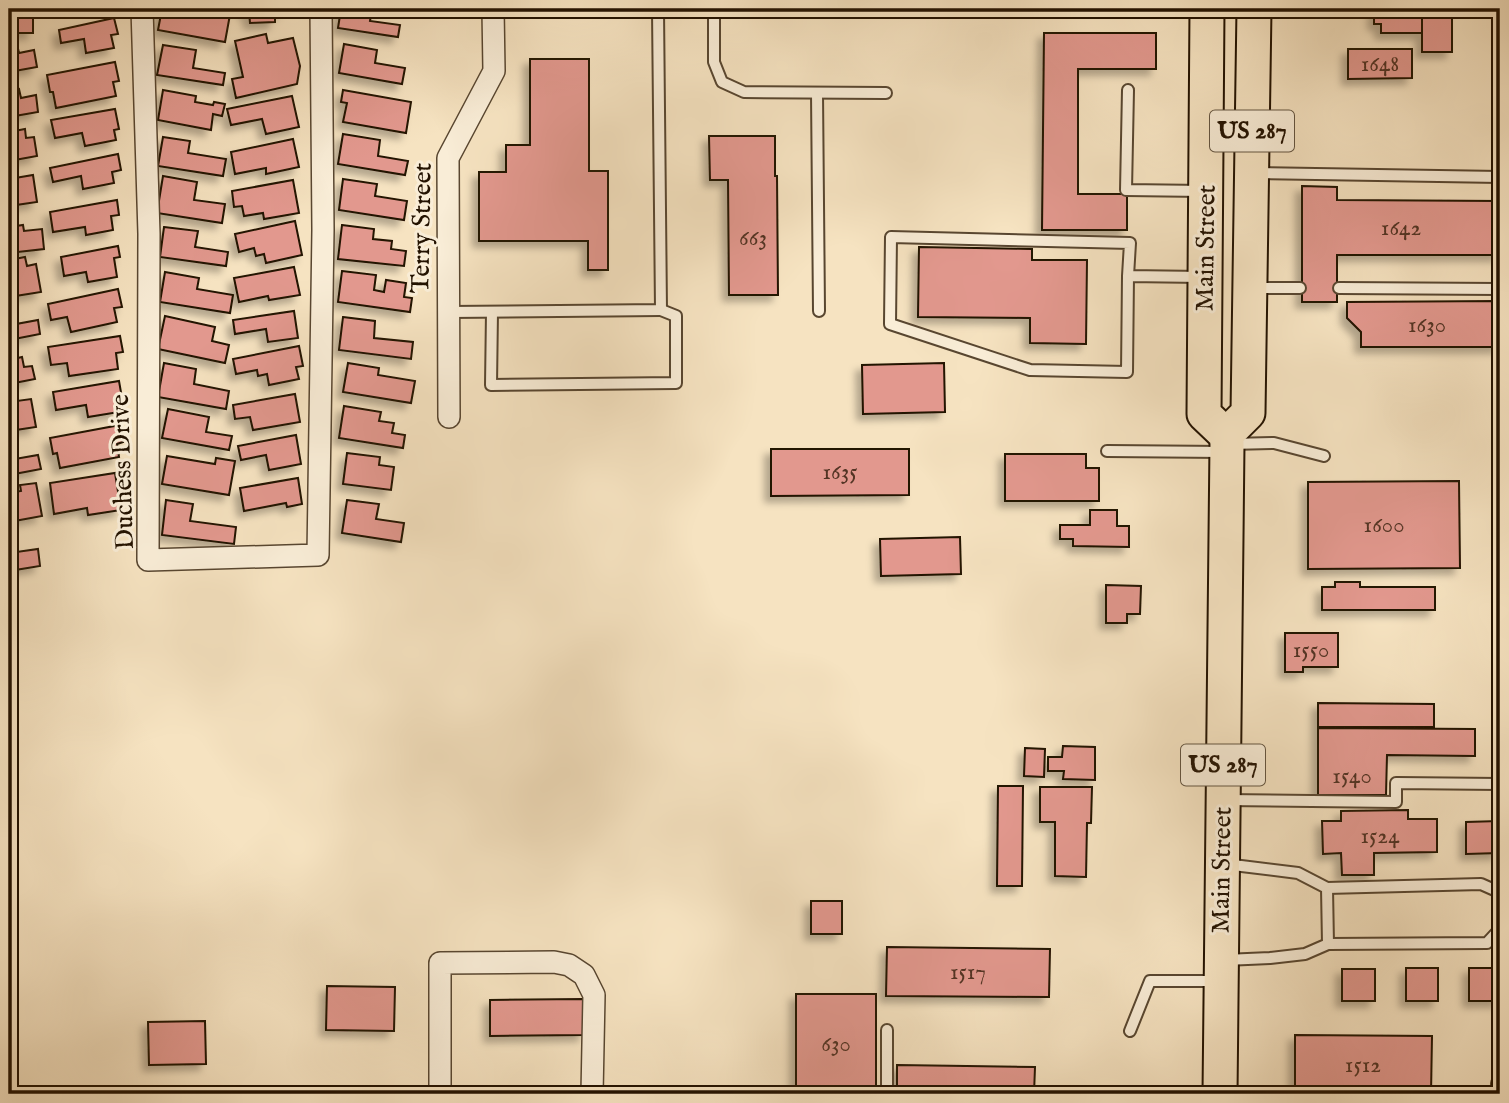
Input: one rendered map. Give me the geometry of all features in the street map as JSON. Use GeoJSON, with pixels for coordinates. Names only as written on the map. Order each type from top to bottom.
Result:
{"type":"FeatureCollection","features":[{"type":"Feature","properties":{"kind":"highway","name":"Main Street"},"geometry":{"type":"LineString","coordinates":[[1207,9],[1204,414],[1226,444]]}},
{"type":"Feature","properties":{"kind":"highway","name":"Main Street"},"geometry":{"type":"LineString","coordinates":[[1220,1094],[1226,444],[1248,413],[1254,9]]}},
{"type":"Feature","properties":{"kind":"street","name":"Duchess Drive"},"geometry":{"type":"LineString","coordinates":[[142,9],[149,234],[148,559],[318,555],[323,230],[321,9]]}},
{"type":"Feature","properties":{"kind":"street","name":"Terry Street"},"geometry":{"type":"LineString","coordinates":[[449,417],[448,158],[494,71],[493,9]]}},
{"type":"Feature","properties":{"kind":"street"},"geometry":{"type":"LineString","coordinates":[[440,1094],[440,962],[554,962],[569,965],[584,975],[594,995],[592,1094]]}},
{"type":"Feature","properties":{"kind":"lane"},"geometry":{"type":"LineString","coordinates":[[493,9],[673,9]]}},
{"type":"Feature","properties":{"kind":"lane"},"geometry":{"type":"LineString","coordinates":[[714,9],[714,62],[722,82],[744,92],[886,93]]}},
{"type":"Feature","properties":{"kind":"lane"},"geometry":{"type":"LineString","coordinates":[[658,10],[661,310]]}},
{"type":"Feature","properties":{"kind":"lane"},"geometry":{"type":"LineString","coordinates":[[1128,90],[1126,190],[1206,191]]}},
{"type":"Feature","properties":{"kind":"lane"},"geometry":{"type":"LineString","coordinates":[[817,93],[819,311]]}},
{"type":"Feature","properties":{"kind":"lane"},"geometry":{"type":"LineString","coordinates":[[1252,173],[1500,177]]}},
{"type":"Feature","properties":{"kind":"lane"},"geometry":{"type":"LineString","coordinates":[[891,237],[1130,243],[1128,276],[1128,372],[1030,370],[890,324],[891,237]]}},
{"type":"Feature","properties":{"kind":"lane"},"geometry":{"type":"LineString","coordinates":[[1128,276],[1205,277]]}},
{"type":"Feature","properties":{"kind":"lane"},"geometry":{"type":"LineString","coordinates":[[1250,288],[1300,288]]}},
{"type":"Feature","properties":{"kind":"lane"},"geometry":{"type":"LineString","coordinates":[[1339,288],[1500,289]]}},
{"type":"Feature","properties":{"kind":"lane"},"geometry":{"type":"LineString","coordinates":[[449,312],[661,310],[676,316],[676,383],[491,385],[492,312]]}},
{"type":"Feature","properties":{"kind":"lane"},"geometry":{"type":"LineString","coordinates":[[1107,452],[1274,443],[1324,456]]}},
{"type":"Feature","properties":{"kind":"lane"},"geometry":{"type":"LineString","coordinates":[[1223,800],[1396,802],[1396,783],[1500,785]]}},
{"type":"Feature","properties":{"kind":"lane"},"geometry":{"type":"LineString","coordinates":[[1130,1031],[1150,981],[1221,971],[1259,958],[1305,954],[1328,944],[1488,943],[1500,929],[1499,892],[1481,884],[1327,888],[1298,873],[1222,864]]}},
{"type":"Feature","properties":{"kind":"lane"},"geometry":{"type":"LineString","coordinates":[[1327,888],[1328,944]]}},
{"type":"Feature","properties":{"kind":"lane"},"geometry":{"type":"LineString","coordinates":[[887,1030],[887,1094]]}},
{"type":"Feature","properties":{"kind":"building"},"geometry":{"type":"Polygon","coordinates":[[[9,9],[33,9],[33,33],[9,33],[9,9]]]}},
{"type":"Feature","properties":{"kind":"building"},"geometry":{"type":"Polygon","coordinates":[[[162,9],[192,9],[218,14],[219,9],[231,9],[225,42],[158,30],[162,9]]]}},
{"type":"Feature","properties":{"kind":"building"},"geometry":{"type":"Polygon","coordinates":[[[244,9],[283,9],[283,12],[275,12],[275,22],[250,23],[249,11],[244,12],[244,9]]]}},
{"type":"Feature","properties":{"kind":"building"},"geometry":{"type":"Polygon","coordinates":[[[341,9],[372,9],[370,21],[400,25],[398,37],[338,28],[341,9]]]}},
{"type":"Feature","properties":{"kind":"building"},"geometry":{"type":"Polygon","coordinates":[[[1374,9],[1422,9],[1422,33],[1381,33],[1381,24],[1374,24],[1374,9]]]}},
{"type":"Feature","properties":{"kind":"building"},"geometry":{"type":"Polygon","coordinates":[[[1422,9],[1452,9],[1452,52],[1422,52],[1422,9]]]}},
{"type":"Feature","properties":{"kind":"building"},"geometry":{"type":"Polygon","coordinates":[[[114,18],[118,34],[111,35],[114,48],[86,53],[84,39],[61,43],[59,30],[114,18]]]}},
{"type":"Feature","properties":{"kind":"building"},"geometry":{"type":"Polygon","coordinates":[[[1044,33],[1156,33],[1156,69],[1078,69],[1078,194],[1127,194],[1127,230],[1042,230],[1044,33]]]}},
{"type":"Feature","properties":{"kind":"building"},"geometry":{"type":"Polygon","coordinates":[[[266,34],[268,43],[293,38],[300,66],[297,84],[236,98],[232,79],[243,77],[235,41],[266,34]]]}},
{"type":"Feature","properties":{"kind":"building"},"geometry":{"type":"Polygon","coordinates":[[[16,40],[19,53],[34,50],[37,67],[9,72],[9,41],[16,40]]]}},
{"type":"Feature","properties":{"kind":"building"},"geometry":{"type":"Polygon","coordinates":[[[344,44],[377,50],[375,63],[405,68],[402,84],[339,73],[344,44]]]}},
{"type":"Feature","properties":{"kind":"building"},"geometry":{"type":"Polygon","coordinates":[[[163,45],[196,50],[193,68],[225,73],[223,85],[157,75],[163,45]]]}},
{"type":"Feature","properties":{"kind":"building"},"geometry":{"type":"Polygon","coordinates":[[[1348,49],[1412,49],[1412,78],[1348,79],[1348,49]]]}},
{"type":"Feature","properties":{"kind":"building"},"geometry":{"type":"Polygon","coordinates":[[[530,59],[589,59],[589,171],[608,171],[608,270],[588,270],[588,241],[479,241],[479,172],[506,172],[506,145],[530,145],[530,59]]]}},
{"type":"Feature","properties":{"kind":"building"},"geometry":{"type":"Polygon","coordinates":[[[115,62],[119,81],[113,82],[116,96],[56,108],[47,75],[115,62]]]}},
{"type":"Feature","properties":{"kind":"building"},"geometry":{"type":"Polygon","coordinates":[[[19,89],[21,98],[36,95],[38,112],[9,117],[9,91],[19,89]]]}},
{"type":"Feature","properties":{"kind":"building"},"geometry":{"type":"Polygon","coordinates":[[[163,90],[196,96],[195,102],[225,104],[222,116],[213,114],[211,130],[158,120],[163,90]]]}},
{"type":"Feature","properties":{"kind":"building"},"geometry":{"type":"Polygon","coordinates":[[[343,90],[411,102],[406,133],[343,122],[347,103],[341,102],[343,90]]]}},
{"type":"Feature","properties":{"kind":"building"},"geometry":{"type":"Polygon","coordinates":[[[292,96],[299,127],[266,134],[262,119],[231,125],[227,109],[292,96]]]}},
{"type":"Feature","properties":{"kind":"building"},"geometry":{"type":"Polygon","coordinates":[[[115,109],[119,129],[114,130],[116,140],[85,146],[82,133],[55,138],[51,120],[115,109]]]}},
{"type":"Feature","properties":{"kind":"building"},"geometry":{"type":"Polygon","coordinates":[[[25,129],[26,138],[34,137],[37,156],[9,161],[9,132],[25,129]]]}},
{"type":"Feature","properties":{"kind":"building"},"geometry":{"type":"Polygon","coordinates":[[[343,134],[380,140],[378,156],[408,161],[405,175],[338,164],[343,134]]]}},
{"type":"Feature","properties":{"kind":"building"},"geometry":{"type":"Polygon","coordinates":[[[709,136],[775,136],[778,295],[729,295],[728,180],[710,180],[709,136]]]}},
{"type":"Feature","properties":{"kind":"building"},"geometry":{"type":"Polygon","coordinates":[[[163,137],[190,141],[188,153],[226,159],[223,176],[158,166],[163,137]]]}},
{"type":"Feature","properties":{"kind":"building"},"geometry":{"type":"Polygon","coordinates":[[[293,139],[299,167],[266,174],[266,168],[235,174],[231,152],[293,139]]]}},
{"type":"Feature","properties":{"kind":"building"},"geometry":{"type":"Polygon","coordinates":[[[118,154],[121,170],[112,172],[114,183],[83,189],[81,176],[53,182],[50,168],[118,154]]]}},
{"type":"Feature","properties":{"kind":"building"},"geometry":{"type":"Polygon","coordinates":[[[33,175],[37,202],[9,206],[9,179],[33,175]]]}},
{"type":"Feature","properties":{"kind":"building"},"geometry":{"type":"Polygon","coordinates":[[[163,176],[197,182],[194,200],[225,204],[222,223],[157,213],[163,176]]]}},
{"type":"Feature","properties":{"kind":"building"},"geometry":{"type":"Polygon","coordinates":[[[343,179],[377,184],[375,196],[407,201],[404,220],[339,210],[343,179]]]}},
{"type":"Feature","properties":{"kind":"building"},"geometry":{"type":"Polygon","coordinates":[[[293,180],[299,213],[264,219],[263,213],[244,216],[242,206],[234,207],[232,191],[293,180]]]}},
{"type":"Feature","properties":{"kind":"building"},"geometry":{"type":"Polygon","coordinates":[[[1302,186],[1337,187],[1337,200],[1500,201],[1500,255],[1337,255],[1337,302],[1302,302],[1302,186]]]}},
{"type":"Feature","properties":{"kind":"building"},"geometry":{"type":"Polygon","coordinates":[[[117,200],[119,215],[111,216],[113,230],[86,235],[85,227],[53,232],[50,212],[117,200]]]}},
{"type":"Feature","properties":{"kind":"building"},"geometry":{"type":"Polygon","coordinates":[[[295,221],[302,255],[266,263],[264,254],[256,256],[254,248],[239,252],[235,234],[295,221]]]}},
{"type":"Feature","properties":{"kind":"building"},"geometry":{"type":"Polygon","coordinates":[[[23,225],[24,231],[42,229],[44,249],[9,253],[9,227],[23,225]]]}},
{"type":"Feature","properties":{"kind":"building"},"geometry":{"type":"Polygon","coordinates":[[[342,225],[374,229],[373,239],[392,241],[391,249],[406,251],[404,266],[338,259],[342,225]]]}},
{"type":"Feature","properties":{"kind":"building"},"geometry":{"type":"Polygon","coordinates":[[[164,227],[198,231],[195,247],[228,252],[226,266],[160,257],[164,227]]]}},
{"type":"Feature","properties":{"kind":"building"},"geometry":{"type":"Polygon","coordinates":[[[118,246],[120,257],[114,258],[117,277],[88,282],[86,272],[64,276],[61,257],[118,246]]]}},
{"type":"Feature","properties":{"kind":"building"},"geometry":{"type":"Polygon","coordinates":[[[919,247],[1032,249],[1032,260],[1087,260],[1086,344],[1030,343],[1030,318],[918,317],[919,247]]]}},
{"type":"Feature","properties":{"kind":"building"},"geometry":{"type":"Polygon","coordinates":[[[25,257],[27,266],[36,264],[41,292],[9,297],[9,260],[25,257]]]}},
{"type":"Feature","properties":{"kind":"building"},"geometry":{"type":"Polygon","coordinates":[[[294,267],[300,295],[269,300],[268,296],[239,302],[234,278],[294,267]]]}},
{"type":"Feature","properties":{"kind":"building"},"geometry":{"type":"Polygon","coordinates":[[[342,271],[376,275],[374,290],[384,292],[386,280],[406,283],[404,297],[412,298],[410,312],[338,302],[342,271]]]}},
{"type":"Feature","properties":{"kind":"building"},"geometry":{"type":"Polygon","coordinates":[[[165,272],[199,278],[197,289],[233,295],[230,313],[160,302],[165,272]]]}},
{"type":"Feature","properties":{"kind":"building"},"geometry":{"type":"Polygon","coordinates":[[[118,289],[122,307],[114,308],[117,322],[71,332],[67,317],[51,320],[48,304],[118,289]]]}},
{"type":"Feature","properties":{"kind":"building"},"geometry":{"type":"Polygon","coordinates":[[[1500,301],[1500,347],[1361,347],[1361,332],[1347,318],[1347,302],[1500,301]]]}},
{"type":"Feature","properties":{"kind":"building"},"geometry":{"type":"Polygon","coordinates":[[[294,311],[298,338],[268,342],[266,329],[235,334],[233,320],[294,311]]]}},
{"type":"Feature","properties":{"kind":"building"},"geometry":{"type":"Polygon","coordinates":[[[14,314],[16,324],[38,320],[40,334],[9,340],[9,315],[14,314]]]}},
{"type":"Feature","properties":{"kind":"building"},"geometry":{"type":"Polygon","coordinates":[[[165,316],[215,327],[212,341],[229,345],[225,363],[158,349],[165,316]]]}},
{"type":"Feature","properties":{"kind":"building"},"geometry":{"type":"Polygon","coordinates":[[[343,317],[375,321],[374,338],[413,342],[411,359],[339,350],[343,317]]]}},
{"type":"Feature","properties":{"kind":"building"},"geometry":{"type":"Polygon","coordinates":[[[120,336],[123,352],[116,353],[118,369],[69,376],[67,363],[51,365],[48,347],[120,336]]]}},
{"type":"Feature","properties":{"kind":"building"},"geometry":{"type":"Polygon","coordinates":[[[299,346],[303,366],[296,367],[299,379],[269,385],[267,374],[258,376],[257,370],[236,374],[233,359],[299,346]]]}},
{"type":"Feature","properties":{"kind":"building"},"geometry":{"type":"Polygon","coordinates":[[[22,357],[24,367],[32,366],[35,379],[9,384],[9,360],[22,357]]]}},
{"type":"Feature","properties":{"kind":"building"},"geometry":{"type":"Polygon","coordinates":[[[164,363],[196,369],[194,384],[229,391],[226,409],[158,397],[164,363]]]}},
{"type":"Feature","properties":{"kind":"building"},"geometry":{"type":"Polygon","coordinates":[[[348,363],[379,368],[378,375],[415,381],[411,403],[343,392],[348,363]]]}},
{"type":"Feature","properties":{"kind":"building"},"geometry":{"type":"Polygon","coordinates":[[[944,363],[945,412],[863,414],[862,365],[944,363]]]}},
{"type":"Feature","properties":{"kind":"building"},"geometry":{"type":"Polygon","coordinates":[[[119,381],[122,398],[117,399],[119,412],[88,417],[86,405],[56,410],[53,392],[119,381]]]}},
{"type":"Feature","properties":{"kind":"building"},"geometry":{"type":"Polygon","coordinates":[[[295,394],[300,422],[253,430],[250,417],[235,419],[233,405],[295,394]]]}},
{"type":"Feature","properties":{"kind":"building"},"geometry":{"type":"Polygon","coordinates":[[[31,399],[36,427],[9,431],[9,402],[31,399]]]}},
{"type":"Feature","properties":{"kind":"building"},"geometry":{"type":"Polygon","coordinates":[[[344,406],[381,412],[379,421],[394,423],[392,433],[405,435],[403,448],[339,438],[344,406]]]}},
{"type":"Feature","properties":{"kind":"building"},"geometry":{"type":"Polygon","coordinates":[[[168,409],[209,417],[206,432],[232,436],[229,450],[162,438],[168,409]]]}},
{"type":"Feature","properties":{"kind":"building"},"geometry":{"type":"Polygon","coordinates":[[[120,425],[123,442],[117,444],[119,457],[60,468],[57,453],[53,454],[50,438],[120,425]]]}},
{"type":"Feature","properties":{"kind":"building"},"geometry":{"type":"Polygon","coordinates":[[[296,435],[301,464],[269,470],[266,455],[241,460],[238,446],[296,435]]]}},
{"type":"Feature","properties":{"kind":"building"},"geometry":{"type":"Polygon","coordinates":[[[771,449],[909,449],[909,495],[771,496],[771,449]]]}},
{"type":"Feature","properties":{"kind":"building"},"geometry":{"type":"Polygon","coordinates":[[[347,453],[380,457],[379,465],[394,467],[391,490],[343,484],[347,453]]]}},
{"type":"Feature","properties":{"kind":"building"},"geometry":{"type":"Polygon","coordinates":[[[1005,454],[1086,454],[1086,468],[1099,468],[1099,501],[1005,501],[1005,454]]]}},
{"type":"Feature","properties":{"kind":"building"},"geometry":{"type":"Polygon","coordinates":[[[38,455],[41,469],[9,475],[9,460],[38,455]]]}},
{"type":"Feature","properties":{"kind":"building"},"geometry":{"type":"Polygon","coordinates":[[[167,456],[215,464],[216,458],[235,461],[229,495],[162,484],[167,456]]]}},
{"type":"Feature","properties":{"kind":"building"},"geometry":{"type":"Polygon","coordinates":[[[115,473],[121,510],[88,515],[87,508],[54,514],[50,483],[115,473]]]}},
{"type":"Feature","properties":{"kind":"building"},"geometry":{"type":"Polygon","coordinates":[[[298,478],[302,504],[287,507],[286,503],[244,511],[240,488],[298,478]]]}},
{"type":"Feature","properties":{"kind":"building"},"geometry":{"type":"Polygon","coordinates":[[[1459,481],[1460,568],[1308,569],[1308,482],[1459,481]]]}},
{"type":"Feature","properties":{"kind":"building"},"geometry":{"type":"Polygon","coordinates":[[[36,483],[42,516],[9,522],[9,493],[21,491],[20,485],[36,483]]]}},
{"type":"Feature","properties":{"kind":"building"},"geometry":{"type":"Polygon","coordinates":[[[166,500],[193,504],[190,521],[236,527],[234,544],[162,535],[166,500]]]}},
{"type":"Feature","properties":{"kind":"building"},"geometry":{"type":"Polygon","coordinates":[[[347,500],[379,504],[376,519],[404,523],[401,542],[342,533],[347,500]]]}},
{"type":"Feature","properties":{"kind":"building"},"geometry":{"type":"Polygon","coordinates":[[[1090,510],[1117,510],[1117,526],[1129,526],[1129,547],[1073,546],[1073,539],[1060,539],[1060,525],[1090,525],[1090,510]]]}},
{"type":"Feature","properties":{"kind":"building"},"geometry":{"type":"Polygon","coordinates":[[[960,537],[961,574],[881,576],[880,539],[960,537]]]}},
{"type":"Feature","properties":{"kind":"building"},"geometry":{"type":"Polygon","coordinates":[[[38,549],[40,566],[9,571],[9,553],[38,549]]]}},
{"type":"Feature","properties":{"kind":"building"},"geometry":{"type":"Polygon","coordinates":[[[1335,582],[1360,582],[1360,587],[1435,587],[1435,610],[1322,610],[1322,587],[1335,587],[1335,582]]]}},
{"type":"Feature","properties":{"kind":"building"},"geometry":{"type":"Polygon","coordinates":[[[1106,585],[1141,586],[1140,614],[1127,614],[1127,623],[1106,623],[1106,585]]]}},
{"type":"Feature","properties":{"kind":"building"},"geometry":{"type":"Polygon","coordinates":[[[1285,633],[1338,633],[1338,667],[1303,667],[1303,672],[1285,672],[1285,633]]]}},
{"type":"Feature","properties":{"kind":"building"},"geometry":{"type":"Polygon","coordinates":[[[1318,703],[1434,704],[1434,727],[1318,727],[1318,703]]]}},
{"type":"Feature","properties":{"kind":"building"},"geometry":{"type":"Polygon","coordinates":[[[1318,728],[1475,729],[1475,756],[1387,755],[1386,795],[1318,795],[1318,728]]]}},
{"type":"Feature","properties":{"kind":"building"},"geometry":{"type":"Polygon","coordinates":[[[1063,746],[1095,747],[1095,780],[1063,779],[1064,771],[1048,771],[1048,757],[1062,757],[1063,746]]]}},
{"type":"Feature","properties":{"kind":"building"},"geometry":{"type":"Polygon","coordinates":[[[1025,748],[1045,749],[1044,777],[1024,776],[1025,748]]]}},
{"type":"Feature","properties":{"kind":"building"},"geometry":{"type":"Polygon","coordinates":[[[998,786],[1023,786],[1022,886],[997,886],[998,786]]]}},
{"type":"Feature","properties":{"kind":"building"},"geometry":{"type":"Polygon","coordinates":[[[1040,787],[1092,787],[1091,823],[1087,823],[1086,877],[1055,876],[1055,822],[1040,822],[1040,787]]]}},
{"type":"Feature","properties":{"kind":"building"},"geometry":{"type":"Polygon","coordinates":[[[1408,810],[1408,819],[1437,819],[1437,852],[1374,853],[1374,875],[1342,875],[1341,853],[1323,854],[1322,821],[1341,821],[1341,811],[1408,810]]]}},
{"type":"Feature","properties":{"kind":"building"},"geometry":{"type":"Polygon","coordinates":[[[1499,821],[1499,853],[1466,854],[1466,822],[1499,821]]]}},
{"type":"Feature","properties":{"kind":"building"},"geometry":{"type":"Polygon","coordinates":[[[811,901],[842,901],[842,934],[811,934],[811,901]]]}},
{"type":"Feature","properties":{"kind":"building"},"geometry":{"type":"Polygon","coordinates":[[[887,947],[1050,949],[1049,997],[886,996],[887,947]]]}},
{"type":"Feature","properties":{"kind":"building"},"geometry":{"type":"Polygon","coordinates":[[[1406,968],[1438,968],[1438,1001],[1406,1001],[1406,968]]]}},
{"type":"Feature","properties":{"kind":"building"},"geometry":{"type":"Polygon","coordinates":[[[1469,968],[1500,968],[1500,1001],[1469,1001],[1469,968]]]}},
{"type":"Feature","properties":{"kind":"building"},"geometry":{"type":"Polygon","coordinates":[[[1342,969],[1375,969],[1375,1001],[1342,1001],[1342,969]]]}},
{"type":"Feature","properties":{"kind":"building"},"geometry":{"type":"Polygon","coordinates":[[[327,986],[395,987],[394,1031],[326,1030],[327,986]]]}},
{"type":"Feature","properties":{"kind":"building"},"geometry":{"type":"Polygon","coordinates":[[[796,994],[876,994],[876,1094],[796,1094],[796,994]]]}},
{"type":"Feature","properties":{"kind":"building"},"geometry":{"type":"Polygon","coordinates":[[[584,999],[584,1035],[490,1036],[490,1000],[584,999]]]}},
{"type":"Feature","properties":{"kind":"building"},"geometry":{"type":"Polygon","coordinates":[[[205,1021],[206,1064],[149,1065],[148,1022],[205,1021]]]}},
{"type":"Feature","properties":{"kind":"building"},"geometry":{"type":"Polygon","coordinates":[[[1295,1035],[1432,1036],[1431,1094],[1295,1094],[1295,1035]]]}},
{"type":"Feature","properties":{"kind":"building"},"geometry":{"type":"Polygon","coordinates":[[[897,1065],[1035,1067],[1034,1094],[897,1094],[897,1065]]]}}]}
